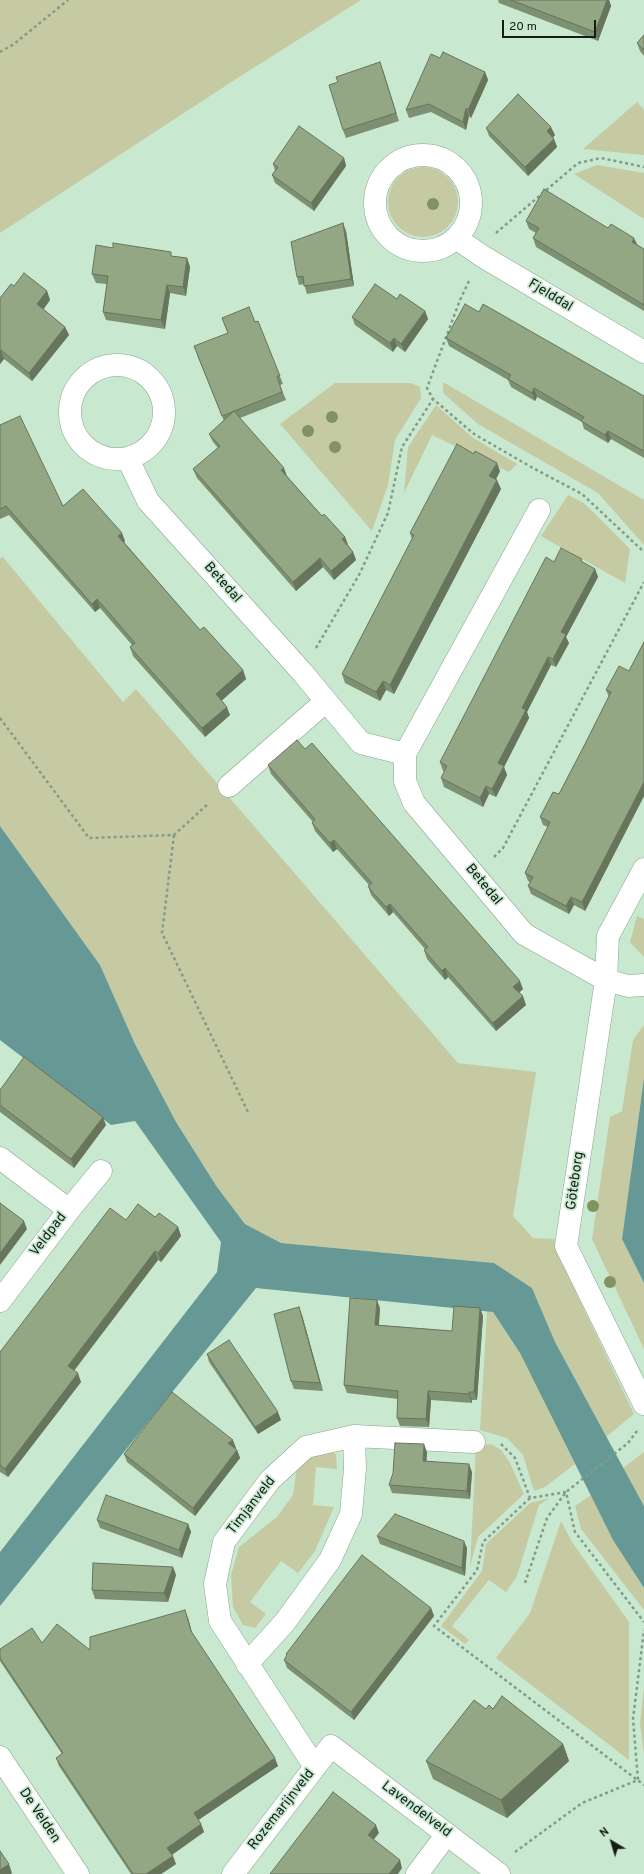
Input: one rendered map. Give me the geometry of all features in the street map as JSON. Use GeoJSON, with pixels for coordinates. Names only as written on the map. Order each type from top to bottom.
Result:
{"type":"FeatureCollection","features":[{"type":"Feature","properties":{"kind":"street"},"geometry":{"type":"LineString","coordinates":[[419,155],[433,156],[450,163],[464,177],[471,196],[469,220],[456,238],[438,250],[415,251],[402,247],[390,239],[380,226],[375,211],[376,195],[383,175],[398,162],[419,155]]}},
{"type":"Feature","properties":{"kind":"street","name":"Fjelddal"},"geometry":{"type":"LineString","coordinates":[[456,238],[482,256],[644,352]]}},
{"type":"Feature","properties":{"kind":"street"},"geometry":{"type":"LineString","coordinates":[[115,365],[136,368],[151,378],[160,391],[165,412],[161,432],[150,447],[128,459],[109,459],[95,455],[81,443],[74,433],[70,416],[72,396],[81,382],[97,369],[115,365]]}},
{"type":"Feature","properties":{"kind":"street","name":"Betedal"},"geometry":{"type":"LineString","coordinates":[[128,459],[148,501],[302,672],[325,702],[361,743],[405,754]]}},
{"type":"Feature","properties":{"kind":"street","name":"Betedal"},"geometry":{"type":"LineString","coordinates":[[539,510],[405,754],[405,781],[414,803],[524,934],[606,980]]}},
{"type":"Feature","properties":{"kind":"street"},"geometry":{"type":"LineString","coordinates":[[229,786],[325,702]]}},
{"type":"Feature","properties":{"kind":"street","name":"Göteborg"},"geometry":{"type":"LineString","coordinates":[[644,869],[608,936],[606,980],[566,1246],[644,1404]]}},
{"type":"Feature","properties":{"kind":"street"},"geometry":{"type":"LineString","coordinates":[[606,980],[628,986],[644,985]]}},
{"type":"Feature","properties":{"kind":"street"},"geometry":{"type":"LineString","coordinates":[[0,1158],[69,1210]]}},
{"type":"Feature","properties":{"kind":"street","name":"Veldpad"},"geometry":{"type":"LineString","coordinates":[[0,1301],[100,1171]]}},
{"type":"Feature","properties":{"kind":"street"},"geometry":{"type":"LineString","coordinates":[[248,1664],[285,1622],[330,1560],[351,1514],[355,1468],[354,1436]]}},
{"type":"Feature","properties":{"kind":"street","name":"Timjanveld"},"geometry":{"type":"LineString","coordinates":[[315,1767],[220,1621],[215,1584],[224,1542],[270,1480],[306,1447],[354,1436],[474,1442]]}},
{"type":"Feature","properties":{"kind":"street","name":"Rozemarijnveld"},"geometry":{"type":"LineString","coordinates":[[233,1874],[331,1746]]}},
{"type":"Feature","properties":{"kind":"street","name":"Lavendelveld"},"geometry":{"type":"LineString","coordinates":[[331,1746],[496,1871]]}},
{"type":"Feature","properties":{"kind":"street","name":"De Velden"},"geometry":{"type":"LineString","coordinates":[[4,1771],[78,1874]]}},
{"type":"Feature","properties":{"kind":"street"},"geometry":{"type":"LineString","coordinates":[[417,1874],[447,1834]]}},
{"type":"Feature","properties":{"kind":"path"},"geometry":{"type":"LineString","coordinates":[[0,52],[14,44],[68,0]]}},
{"type":"Feature","properties":{"kind":"path"},"geometry":{"type":"LineString","coordinates":[[644,167],[601,158],[578,163],[492,237],[460,300],[427,388],[433,399],[474,434],[582,494],[644,552]]}},
{"type":"Feature","properties":{"kind":"path"},"geometry":{"type":"LineString","coordinates":[[302,672],[359,575],[388,513],[402,447],[433,399]]}},
{"type":"Feature","properties":{"kind":"path"},"geometry":{"type":"LineString","coordinates":[[474,874],[503,848],[644,582]]}},
{"type":"Feature","properties":{"kind":"path"},"geometry":{"type":"LineString","coordinates":[[0,718],[89,838],[174,836]]}},
{"type":"Feature","properties":{"kind":"path"},"geometry":{"type":"LineString","coordinates":[[229,786],[174,836],[162,933],[249,1114]]}},
{"type":"Feature","properties":{"kind":"path"},"geometry":{"type":"LineString","coordinates":[[525,1583],[547,1518],[566,1492],[628,1443],[640,1428]]}},
{"type":"Feature","properties":{"kind":"path"},"geometry":{"type":"LineString","coordinates":[[474,1442],[495,1439],[515,1458],[530,1498]]}},
{"type":"Feature","properties":{"kind":"path"},"geometry":{"type":"LineString","coordinates":[[566,1492],[530,1498],[483,1542],[477,1570],[434,1626],[644,1785]]}},
{"type":"Feature","properties":{"kind":"path"},"geometry":{"type":"LineString","coordinates":[[566,1492],[575,1532],[644,1622]]}},
{"type":"Feature","properties":{"kind":"path"},"geometry":{"type":"LineString","coordinates":[[638,1780],[633,1719],[644,1630]]}},
{"type":"Feature","properties":{"kind":"path"},"geometry":{"type":"LineString","coordinates":[[496,1871],[582,1803],[638,1780]]}},
{"type":"Feature","properties":{"kind":"green space"},"geometry":{"type":"Polygon","coordinates":[[[0,0],[361,0],[236,79],[0,233],[0,0]]]}},
{"type":"Feature","properties":{"kind":"green space"},"geometry":{"type":"Polygon","coordinates":[[[637,102],[644,110],[644,155],[583,149],[637,102]]]}},
{"type":"Feature","properties":{"kind":"green space"},"geometry":{"type":"Polygon","coordinates":[[[597,165],[644,173],[644,219],[574,174],[597,165]]]}},
{"type":"Feature","properties":{"kind":"green space"},"geometry":{"type":"Polygon","coordinates":[[[423,167],[436,170],[448,177],[455,189],[458,202],[455,215],[448,227],[436,234],[423,237],[410,234],[398,227],[391,215],[388,202],[391,189],[398,177],[410,170],[423,167]]]}},
{"type":"Feature","properties":{"kind":"green space"},"geometry":{"type":"Polygon","coordinates":[[[443,382],[644,500],[644,545],[598,493],[478,424],[443,393],[443,382]]]}},
{"type":"Feature","properties":{"kind":"green space"},"geometry":{"type":"Polygon","coordinates":[[[335,383],[411,383],[420,387],[421,398],[395,440],[388,485],[372,531],[280,424],[335,383]]]}},
{"type":"Feature","properties":{"kind":"green space"},"geometry":{"type":"Polygon","coordinates":[[[436,405],[472,437],[517,464],[509,472],[432,435],[404,493],[408,447],[436,405]]]}},
{"type":"Feature","properties":{"kind":"green space"},"geometry":{"type":"Polygon","coordinates":[[[568,495],[584,503],[630,549],[625,583],[541,536],[568,495]]]}},
{"type":"Feature","properties":{"kind":"green space"},"geometry":{"type":"Polygon","coordinates":[[[3,557],[123,702],[136,689],[458,1063],[536,1072],[513,1216],[533,1238],[554,1239],[559,1257],[634,1414],[606,1437],[555,1342],[532,1288],[494,1263],[281,1243],[245,1224],[217,1187],[176,1122],[135,1044],[100,965],[0,826],[0,558],[3,557]]]}},
{"type":"Feature","properties":{"kind":"green space"},"geometry":{"type":"Polygon","coordinates":[[[637,916],[644,919],[644,957],[630,942],[637,916]]]}},
{"type":"Feature","properties":{"kind":"green space"},"geometry":{"type":"Polygon","coordinates":[[[644,1025],[644,1078],[622,1239],[644,1283],[644,1349],[592,1239],[610,1117],[622,1111],[633,1040],[644,1025]]]}},
{"type":"Feature","properties":{"kind":"green space"},"geometry":{"type":"Polygon","coordinates":[[[487,1311],[493,1312],[520,1353],[575,1464],[545,1487],[534,1491],[523,1455],[507,1438],[480,1430],[487,1311]]]}},
{"type":"Feature","properties":{"kind":"green space"},"geometry":{"type":"Polygon","coordinates":[[[491,1444],[501,1450],[509,1461],[524,1494],[478,1537],[470,1567],[476,1446],[491,1444]]]}},
{"type":"Feature","properties":{"kind":"green space"},"geometry":{"type":"Polygon","coordinates":[[[326,1449],[336,1454],[337,1469],[316,1467],[313,1505],[334,1507],[315,1551],[298,1573],[281,1561],[250,1602],[266,1614],[255,1628],[243,1625],[233,1607],[231,1575],[239,1547],[277,1517],[293,1495],[297,1466],[317,1451],[326,1449]]]}},
{"type":"Feature","properties":{"kind":"green space"},"geometry":{"type":"Polygon","coordinates":[[[644,1452],[644,1506],[623,1468],[644,1452]]]}},
{"type":"Feature","properties":{"kind":"green space"},"geometry":{"type":"Polygon","coordinates":[[[591,1495],[614,1540],[644,1588],[644,1610],[581,1529],[575,1506],[591,1495]]]}},
{"type":"Feature","properties":{"kind":"green space"},"geometry":{"type":"Polygon","coordinates":[[[550,1498],[539,1505],[517,1576],[506,1592],[489,1580],[452,1626],[469,1640],[465,1644],[441,1626],[482,1571],[486,1544],[530,1503],[550,1498]]]}},
{"type":"Feature","properties":{"kind":"green space"},"geometry":{"type":"Polygon","coordinates":[[[561,1521],[572,1542],[629,1622],[629,1760],[496,1658],[530,1613],[561,1521]]]}},
{"type":"Feature","properties":{"kind":"green space"},"geometry":{"type":"Polygon","coordinates":[[[644,1686],[644,1755],[640,1723],[644,1686]]]}},
{"type":"Feature","properties":{"kind":"water"},"geometry":{"type":"Polygon","coordinates":[[[0,826],[100,965],[135,1044],[176,1122],[217,1187],[245,1224],[281,1243],[494,1263],[532,1288],[555,1342],[644,1506],[644,1588],[613,1540],[520,1353],[493,1312],[256,1288],[0,1606],[0,1552],[217,1272],[221,1242],[135,1121],[111,1125],[0,1040],[0,826]]]}},
{"type":"Feature","properties":{"kind":"water"},"geometry":{"type":"Polygon","coordinates":[[[644,1078],[644,1283],[622,1239],[644,1078]]]}},
{"type":"Feature","properties":{"kind":"building"},"geometry":{"type":"Polygon","coordinates":[[[511,0],[607,0],[595,32],[511,0]]]}},
{"type":"Feature","properties":{"kind":"building"},"geometry":{"type":"Polygon","coordinates":[[[644,35],[644,50],[637,43],[644,35]]]}},
{"type":"Feature","properties":{"kind":"building"},"geometry":{"type":"Polygon","coordinates":[[[443,52],[485,72],[468,110],[466,108],[463,122],[429,104],[406,110],[431,54],[440,58],[443,52]]]}},
{"type":"Feature","properties":{"kind":"building"},"geometry":{"type":"Polygon","coordinates":[[[380,62],[396,113],[343,130],[329,85],[338,82],[336,77],[380,62]]]}},
{"type":"Feature","properties":{"kind":"building"},"geometry":{"type":"Polygon","coordinates":[[[518,94],[551,127],[547,131],[554,139],[525,167],[486,128],[518,94]]]}},
{"type":"Feature","properties":{"kind":"building"},"geometry":{"type":"Polygon","coordinates":[[[299,126],[344,158],[311,203],[272,175],[278,167],[273,164],[299,126]]]}},
{"type":"Feature","properties":{"kind":"building"},"geometry":{"type":"Polygon","coordinates":[[[544,189],[608,228],[611,224],[634,238],[632,242],[644,249],[644,305],[533,238],[539,228],[526,221],[544,189]]]}},
{"type":"Feature","properties":{"kind":"building"},"geometry":{"type":"Polygon","coordinates":[[[343,223],[351,279],[304,286],[303,276],[297,277],[291,242],[343,223]]]}},
{"type":"Feature","properties":{"kind":"building"},"geometry":{"type":"Polygon","coordinates":[[[113,243],[171,252],[171,256],[187,258],[183,287],[167,285],[161,320],[103,312],[108,276],[92,274],[96,245],[113,248],[113,243]]]}},
{"type":"Feature","properties":{"kind":"building"},"geometry":{"type":"Polygon","coordinates":[[[24,273],[47,291],[37,304],[65,327],[29,373],[1,350],[0,351],[0,298],[11,284],[14,286],[24,273]]]}},
{"type":"Feature","properties":{"kind":"building"},"geometry":{"type":"Polygon","coordinates":[[[375,284],[397,299],[400,294],[425,311],[401,344],[394,338],[390,343],[352,317],[375,284]]]}},
{"type":"Feature","properties":{"kind":"building"},"geometry":{"type":"Polygon","coordinates":[[[465,304],[479,312],[483,304],[644,396],[644,451],[608,431],[605,435],[581,421],[584,417],[534,388],[532,393],[508,379],[511,375],[446,338],[465,304]]]}},
{"type":"Feature","properties":{"kind":"building"},"geometry":{"type":"Polygon","coordinates":[[[249,307],[255,322],[258,321],[280,376],[277,376],[282,392],[222,416],[194,346],[228,333],[222,318],[249,307]]]}},
{"type":"Feature","properties":{"kind":"building"},"geometry":{"type":"Polygon","coordinates":[[[234,411],[284,468],[281,470],[322,516],[324,514],[345,537],[342,539],[353,552],[331,571],[320,558],[293,582],[193,469],[220,446],[209,434],[234,411]]]}},
{"type":"Feature","properties":{"kind":"building"},"geometry":{"type":"Polygon","coordinates":[[[20,416],[63,506],[83,489],[122,533],[118,536],[200,630],[204,627],[243,670],[216,694],[227,707],[202,728],[130,647],[135,643],[97,599],[92,604],[6,506],[0,509],[0,425],[20,416]]]}},
{"type":"Feature","properties":{"kind":"building"},"geometry":{"type":"Polygon","coordinates":[[[457,444],[474,454],[475,451],[497,463],[489,476],[497,480],[390,685],[383,681],[376,692],[342,674],[414,535],[410,533],[457,444]]]}},
{"type":"Feature","properties":{"kind":"building"},"geometry":{"type":"Polygon","coordinates":[[[561,548],[582,559],[581,561],[595,569],[561,632],[566,634],[553,659],[548,657],[522,708],[526,710],[498,763],[504,766],[492,789],[486,786],[480,798],[441,778],[447,766],[440,762],[546,557],[554,562],[561,548]]]}},
{"type":"Feature","properties":{"kind":"building"},"geometry":{"type":"Polygon","coordinates":[[[644,642],[644,782],[582,902],[571,897],[566,906],[528,886],[533,877],[525,873],[550,822],[540,817],[553,792],[559,794],[611,692],[606,690],[619,666],[629,671],[644,642]]]}},
{"type":"Feature","properties":{"kind":"building"},"geometry":{"type":"Polygon","coordinates":[[[297,740],[305,749],[312,743],[520,981],[513,987],[523,996],[493,1023],[445,968],[442,971],[424,950],[428,947],[390,904],[386,907],[374,894],[368,886],[372,883],[334,840],[330,843],[312,823],[315,819],[268,765],[297,740]]]}},
{"type":"Feature","properties":{"kind":"building"},"geometry":{"type":"Polygon","coordinates":[[[24,1057],[103,1117],[71,1159],[0,1105],[0,1090],[24,1057]]]}},
{"type":"Feature","properties":{"kind":"building"},"geometry":{"type":"Polygon","coordinates":[[[0,1203],[24,1221],[0,1253],[0,1203]]]}},
{"type":"Feature","properties":{"kind":"building"},"geometry":{"type":"Polygon","coordinates":[[[138,1204],[155,1217],[159,1213],[178,1227],[158,1253],[155,1251],[68,1366],[78,1373],[5,1469],[0,1465],[0,1352],[110,1208],[126,1220],[138,1204]]]}},
{"type":"Feature","properties":{"kind":"building"},"geometry":{"type":"Polygon","coordinates":[[[350,1298],[377,1300],[375,1325],[452,1331],[454,1306],[480,1308],[474,1392],[469,1392],[469,1394],[428,1391],[426,1419],[397,1418],[398,1391],[344,1385],[350,1298]]]}},
{"type":"Feature","properties":{"kind":"building"},"geometry":{"type":"Polygon","coordinates":[[[299,1307],[320,1383],[291,1381],[274,1314],[299,1307]]]}},
{"type":"Feature","properties":{"kind":"building"},"geometry":{"type":"Polygon","coordinates":[[[229,1340],[278,1412],[255,1427],[207,1354],[229,1340]]]}},
{"type":"Feature","properties":{"kind":"building"},"geometry":{"type":"Polygon","coordinates":[[[172,1392],[233,1440],[228,1443],[237,1450],[193,1508],[124,1454],[172,1392]]]}},
{"type":"Feature","properties":{"kind":"building"},"geometry":{"type":"Polygon","coordinates":[[[395,1443],[424,1444],[423,1461],[469,1464],[467,1491],[389,1485],[393,1473],[395,1443]]]}},
{"type":"Feature","properties":{"kind":"building"},"geometry":{"type":"Polygon","coordinates":[[[106,1495],[188,1524],[179,1550],[97,1520],[106,1495]]]}},
{"type":"Feature","properties":{"kind":"building"},"geometry":{"type":"Polygon","coordinates":[[[395,1514],[464,1541],[462,1568],[377,1536],[395,1514]]]}},
{"type":"Feature","properties":{"kind":"building"},"geometry":{"type":"Polygon","coordinates":[[[362,1555],[431,1608],[351,1712],[284,1660],[287,1655],[286,1654],[362,1555]]]}},
{"type":"Feature","properties":{"kind":"building"},"geometry":{"type":"Polygon","coordinates":[[[93,1563],[173,1567],[164,1593],[92,1590],[93,1563]]]}},
{"type":"Feature","properties":{"kind":"building"},"geometry":{"type":"Polygon","coordinates":[[[185,1610],[191,1631],[275,1758],[194,1813],[201,1824],[167,1848],[173,1856],[146,1874],[133,1874],[56,1758],[63,1753],[0,1658],[0,1649],[32,1628],[42,1643],[57,1624],[90,1650],[90,1637],[185,1610]]]}},
{"type":"Feature","properties":{"kind":"building"},"geometry":{"type":"Polygon","coordinates":[[[502,1696],[563,1744],[501,1800],[426,1761],[474,1700],[486,1709],[489,1705],[493,1709],[502,1696]]]}},
{"type":"Feature","properties":{"kind":"building"},"geometry":{"type":"Polygon","coordinates":[[[333,1792],[376,1825],[368,1835],[400,1860],[389,1874],[270,1874],[333,1792]]]}},
{"type":"Feature","properties":{"kind":"building"},"geometry":{"type":"Polygon","coordinates":[[[0,1851],[9,1864],[0,1870],[0,1851]]]}}]}
